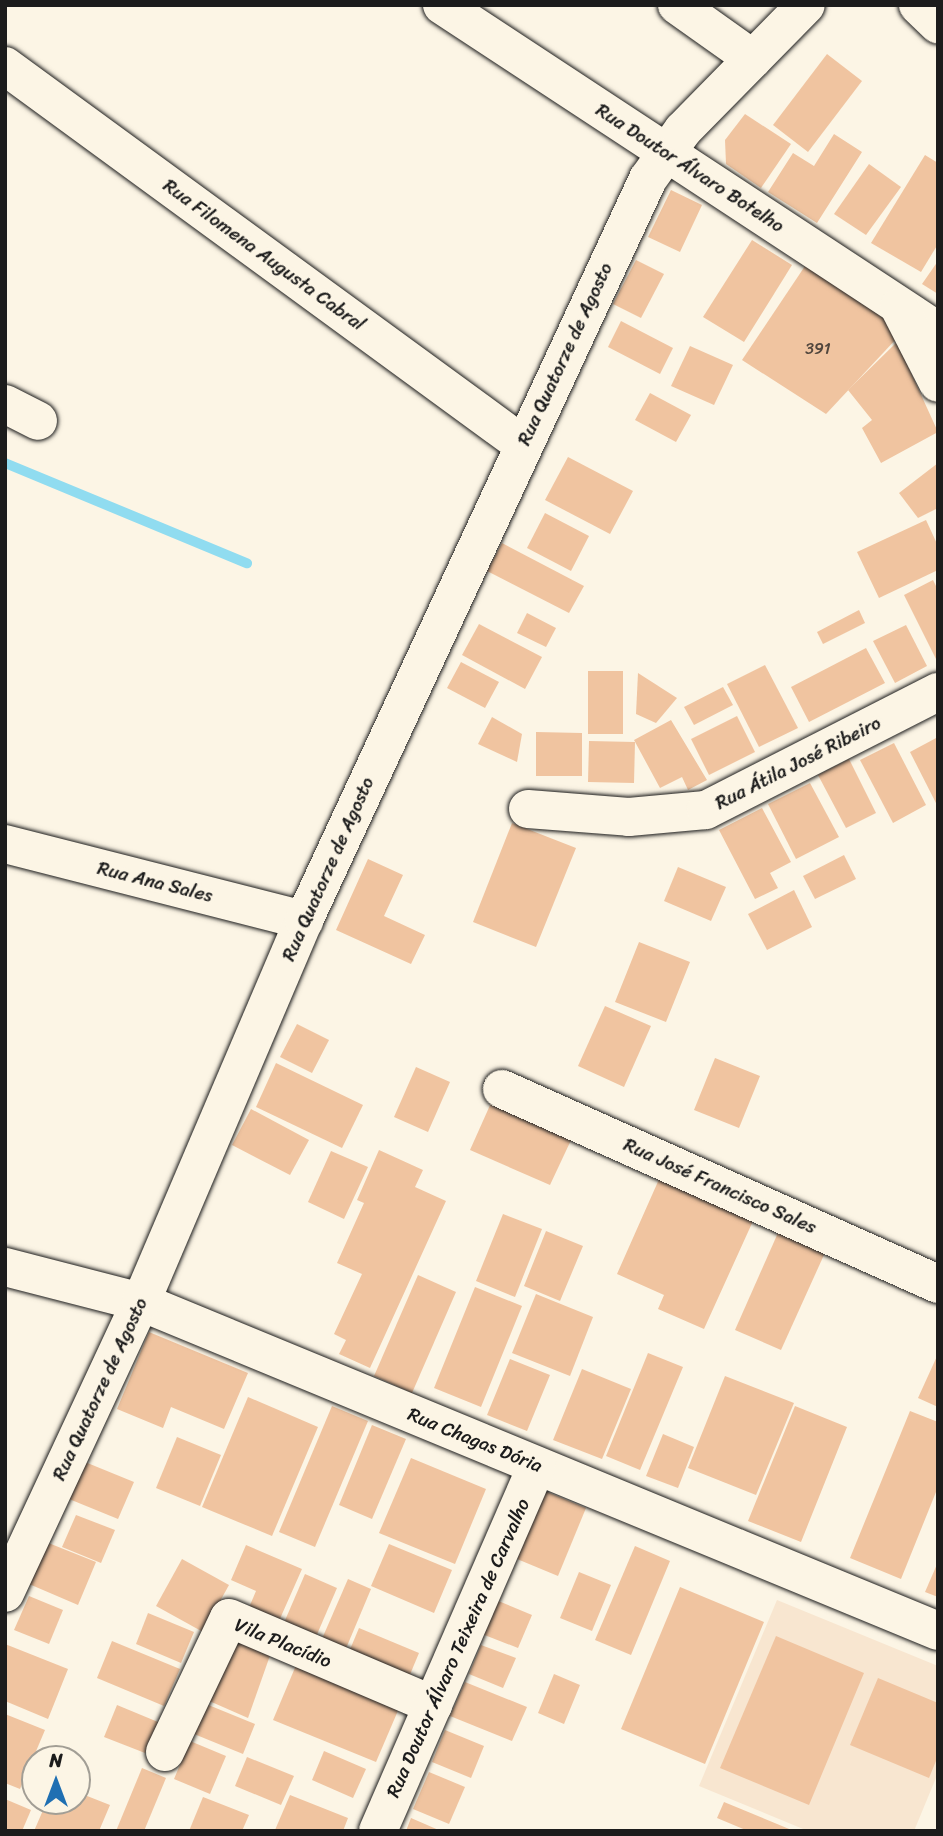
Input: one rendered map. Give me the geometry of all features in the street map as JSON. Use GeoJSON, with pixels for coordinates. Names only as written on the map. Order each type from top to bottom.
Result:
{"type":"FeatureCollection","features":[{"type":"Feature","properties":{"kind":"street","name":"Rua Doutor Álvaro Botelho"},"geometry":{"type":"LineString","coordinates":[[442,5],[898,306],[935,352]]}},
{"type":"Feature","properties":{"kind":"street"},"geometry":{"type":"LineString","coordinates":[[677,5],[753,59]]}},
{"type":"Feature","properties":{"kind":"street","name":"Rua Quatorze de Agosto"},"geometry":{"type":"LineString","coordinates":[[5,1593],[141,1302],[304,920],[522,444],[648,179],[666,153],[807,5]]}},
{"type":"Feature","properties":{"kind":"street"},"geometry":{"type":"LineString","coordinates":[[918,5],[938,24]]}},
{"type":"Feature","properties":{"kind":"street","name":"Rua Filomena Augusta Cabral"},"geometry":{"type":"LineString","coordinates":[[5,66],[522,444]]}},
{"type":"Feature","properties":{"kind":"street","name":"Rua Átila José Ribeiro"},"geometry":{"type":"LineString","coordinates":[[528,809],[629,817],[706,810],[938,692]]}},
{"type":"Feature","properties":{"kind":"street","name":"Rua Ana Sales"},"geometry":{"type":"LineString","coordinates":[[5,844],[304,920]]}},
{"type":"Feature","properties":{"kind":"street","name":"Rua José Francisco Sales"},"geometry":{"type":"LineString","coordinates":[[502,1089],[938,1284]]}},
{"type":"Feature","properties":{"kind":"street","name":"Rua Chagas Dória"},"geometry":{"type":"LineString","coordinates":[[5,1267],[141,1302],[938,1631]]}},
{"type":"Feature","properties":{"kind":"street","name":"Rua Doutor Álvaro Teixeira de Carvalho"},"geometry":{"type":"LineString","coordinates":[[378,1831],[537,1466]]}},
{"type":"Feature","properties":{"kind":"street","name":"Vila Placídio"},"geometry":{"type":"LineString","coordinates":[[165,1752],[229,1618],[433,1705]]}},
{"type":"Feature","properties":{"kind":"shaded area"},"geometry":{"type":"Polygon","coordinates":[[[777,1600],[938,1666],[938,1773],[914,1831],[808,1831],[699,1786],[777,1600]]]}},
{"type":"Feature","properties":{"kind":"building"},"geometry":{"type":"Polygon","coordinates":[[[827,54],[862,81],[808,152],[773,125],[827,54]]]}},
{"type":"Feature","properties":{"kind":"building"},"geometry":{"type":"Polygon","coordinates":[[[745,114],[791,144],[761,188],[726,164],[725,140],[745,114]]]}},
{"type":"Feature","properties":{"kind":"building"},"geometry":{"type":"Polygon","coordinates":[[[834,134],[862,152],[817,223],[768,192],[793,153],[814,166],[834,134]]]}},
{"type":"Feature","properties":{"kind":"building"},"geometry":{"type":"Polygon","coordinates":[[[925,155],[938,163],[938,244],[921,272],[871,243],[925,155]]]}},
{"type":"Feature","properties":{"kind":"building"},"geometry":{"type":"Polygon","coordinates":[[[869,164],[901,187],[866,235],[834,214],[869,164]]]}},
{"type":"Feature","properties":{"kind":"building"},"geometry":{"type":"Polygon","coordinates":[[[671,190],[702,205],[680,252],[648,237],[671,190]]]}},
{"type":"Feature","properties":{"kind":"building"},"geometry":{"type":"Polygon","coordinates":[[[752,240],[792,265],[744,342],[703,317],[752,240]]]}},
{"type":"Feature","properties":{"kind":"building"},"geometry":{"type":"Polygon","coordinates":[[[636,260],[664,274],[641,318],[613,304],[636,260]]]}},
{"type":"Feature","properties":{"kind":"building"},"geometry":{"type":"Polygon","coordinates":[[[938,261],[938,294],[922,284],[938,261]]]}},
{"type":"Feature","properties":{"kind":"building"},"geometry":{"type":"Polygon","coordinates":[[[805,266],[887,317],[898,337],[826,414],[742,360],[805,266]]]}},
{"type":"Feature","properties":{"kind":"building"},"geometry":{"type":"Polygon","coordinates":[[[621,321],[673,348],[660,374],[608,347],[621,321]]]}},
{"type":"Feature","properties":{"kind":"building"},"geometry":{"type":"Polygon","coordinates":[[[897,342],[938,432],[881,463],[862,428],[872,420],[848,390],[897,342]]]}},
{"type":"Feature","properties":{"kind":"building"},"geometry":{"type":"Polygon","coordinates":[[[690,346],[733,365],[714,405],[671,386],[690,346]]]}},
{"type":"Feature","properties":{"kind":"building"},"geometry":{"type":"Polygon","coordinates":[[[650,393],[691,415],[676,442],[635,420],[650,393]]]}},
{"type":"Feature","properties":{"kind":"building"},"geometry":{"type":"Polygon","coordinates":[[[568,457],[633,491],[610,534],[545,500],[568,457]]]}},
{"type":"Feature","properties":{"kind":"building"},"geometry":{"type":"Polygon","coordinates":[[[938,463],[938,508],[918,518],[899,493],[938,463]]]}},
{"type":"Feature","properties":{"kind":"building"},"geometry":{"type":"Polygon","coordinates":[[[545,513],[589,536],[571,571],[527,548],[545,513]]]}},
{"type":"Feature","properties":{"kind":"building"},"geometry":{"type":"Polygon","coordinates":[[[926,520],[938,546],[938,570],[879,598],[857,552],[926,520]]]}},
{"type":"Feature","properties":{"kind":"building"},"geometry":{"type":"Polygon","coordinates":[[[502,543],[584,586],[569,613],[487,571],[502,543]]]}},
{"type":"Feature","properties":{"kind":"building"},"geometry":{"type":"Polygon","coordinates":[[[933,580],[938,590],[938,663],[904,595],[933,580]]]}},
{"type":"Feature","properties":{"kind":"building"},"geometry":{"type":"Polygon","coordinates":[[[859,610],[865,623],[823,644],[817,632],[859,610]]]}},
{"type":"Feature","properties":{"kind":"building"},"geometry":{"type":"Polygon","coordinates":[[[527,613],[556,628],[546,647],[517,633],[527,613]]]}},
{"type":"Feature","properties":{"kind":"building"},"geometry":{"type":"Polygon","coordinates":[[[479,624],[542,657],[525,689],[462,655],[479,624]]]}},
{"type":"Feature","properties":{"kind":"building"},"geometry":{"type":"Polygon","coordinates":[[[906,625],[927,666],[895,683],[873,641],[906,625]]]}},
{"type":"Feature","properties":{"kind":"building"},"geometry":{"type":"Polygon","coordinates":[[[866,648],[885,683],[809,722],[791,687],[866,648]]]}},
{"type":"Feature","properties":{"kind":"building"},"geometry":{"type":"Polygon","coordinates":[[[461,662],[499,682],[485,708],[447,688],[461,662]]]}},
{"type":"Feature","properties":{"kind":"building"},"geometry":{"type":"Polygon","coordinates":[[[765,665],[798,728],[759,747],[727,684],[765,665]]]}},
{"type":"Feature","properties":{"kind":"building"},"geometry":{"type":"Polygon","coordinates":[[[588,671],[623,671],[623,734],[588,734],[588,671]]]}},
{"type":"Feature","properties":{"kind":"building"},"geometry":{"type":"Polygon","coordinates":[[[638,673],[677,698],[656,723],[636,714],[638,673]]]}},
{"type":"Feature","properties":{"kind":"building"},"geometry":{"type":"Polygon","coordinates":[[[723,687],[733,705],[694,725],[684,707],[723,687]]]}},
{"type":"Feature","properties":{"kind":"building"},"geometry":{"type":"Polygon","coordinates":[[[737,716],[755,752],[709,775],[691,739],[737,716]]]}},
{"type":"Feature","properties":{"kind":"building"},"geometry":{"type":"Polygon","coordinates":[[[492,717],[522,734],[517,762],[478,744],[492,717]]]}},
{"type":"Feature","properties":{"kind":"building"},"geometry":{"type":"Polygon","coordinates":[[[671,720],[707,780],[688,790],[682,777],[660,788],[634,740],[671,720]]]}},
{"type":"Feature","properties":{"kind":"building"},"geometry":{"type":"Polygon","coordinates":[[[536,732],[582,733],[582,776],[536,776],[536,732]]]}},
{"type":"Feature","properties":{"kind":"building"},"geometry":{"type":"Polygon","coordinates":[[[938,737],[938,807],[910,752],[938,737]]]}},
{"type":"Feature","properties":{"kind":"building"},"geometry":{"type":"Polygon","coordinates":[[[589,741],[635,742],[634,783],[588,782],[589,741]]]}},
{"type":"Feature","properties":{"kind":"building"},"geometry":{"type":"Polygon","coordinates":[[[894,743],[926,805],[893,823],[860,760],[894,743]]]}},
{"type":"Feature","properties":{"kind":"building"},"geometry":{"type":"Polygon","coordinates":[[[849,759],[876,813],[846,828],[818,775],[849,759]]]}},
{"type":"Feature","properties":{"kind":"building"},"geometry":{"type":"Polygon","coordinates":[[[810,783],[839,837],[796,859],[768,804],[810,783]]]}},
{"type":"Feature","properties":{"kind":"building"},"geometry":{"type":"Polygon","coordinates":[[[762,808],[791,862],[770,873],[778,888],[755,899],[719,830],[762,808]]]}},
{"type":"Feature","properties":{"kind":"building"},"geometry":{"type":"Polygon","coordinates":[[[512,823],[576,848],[536,947],[473,922],[512,823]]]}},
{"type":"Feature","properties":{"kind":"building"},"geometry":{"type":"Polygon","coordinates":[[[844,855],[856,879],[815,899],[803,876],[844,855]]]}},
{"type":"Feature","properties":{"kind":"building"},"geometry":{"type":"Polygon","coordinates":[[[368,859],[403,875],[384,916],[425,935],[411,964],[336,930],[368,859]]]}},
{"type":"Feature","properties":{"kind":"building"},"geometry":{"type":"Polygon","coordinates":[[[678,867],[726,887],[711,921],[664,901],[678,867]]]}},
{"type":"Feature","properties":{"kind":"building"},"geometry":{"type":"Polygon","coordinates":[[[794,890],[812,927],[767,950],[748,914],[794,890]]]}},
{"type":"Feature","properties":{"kind":"building"},"geometry":{"type":"Polygon","coordinates":[[[639,942],[690,962],[666,1022],[615,1002],[639,942]]]}},
{"type":"Feature","properties":{"kind":"building"},"geometry":{"type":"Polygon","coordinates":[[[605,1006],[651,1026],[624,1087],[578,1066],[605,1006]]]}},
{"type":"Feature","properties":{"kind":"building"},"geometry":{"type":"Polygon","coordinates":[[[297,1024],[329,1040],[312,1073],[280,1057],[297,1024]]]}},
{"type":"Feature","properties":{"kind":"building"},"geometry":{"type":"Polygon","coordinates":[[[715,1058],[760,1076],[739,1128],[694,1110],[715,1058]]]}},
{"type":"Feature","properties":{"kind":"building"},"geometry":{"type":"Polygon","coordinates":[[[276,1063],[363,1105],[342,1148],[256,1107],[276,1063]]]}},
{"type":"Feature","properties":{"kind":"building"},"geometry":{"type":"Polygon","coordinates":[[[416,1067],[450,1082],[428,1132],[394,1117],[416,1067]]]}},
{"type":"Feature","properties":{"kind":"building"},"geometry":{"type":"Polygon","coordinates":[[[491,1103],[572,1138],[550,1185],[470,1150],[491,1103]]]}},
{"type":"Feature","properties":{"kind":"building"},"geometry":{"type":"Polygon","coordinates":[[[251,1109],[309,1140],[290,1175],[232,1145],[251,1109]]]}},
{"type":"Feature","properties":{"kind":"building"},"geometry":{"type":"Polygon","coordinates":[[[379,1150],[423,1170],[415,1187],[446,1201],[370,1368],[339,1354],[346,1340],[334,1334],[362,1274],[337,1263],[364,1203],[357,1200],[379,1150]]]}},
{"type":"Feature","properties":{"kind":"building"},"geometry":{"type":"Polygon","coordinates":[[[331,1151],[368,1167],[344,1219],[308,1202],[331,1151]]]}},
{"type":"Feature","properties":{"kind":"building"},"geometry":{"type":"Polygon","coordinates":[[[664,1168],[758,1210],[704,1329],[658,1309],[664,1295],[617,1274],[664,1168]]]}},
{"type":"Feature","properties":{"kind":"building"},"geometry":{"type":"Polygon","coordinates":[[[503,1214],[542,1229],[515,1297],[476,1281],[503,1214]]]}},
{"type":"Feature","properties":{"kind":"building"},"geometry":{"type":"Polygon","coordinates":[[[781,1226],[828,1246],[781,1350],[735,1330],[781,1226]]]}},
{"type":"Feature","properties":{"kind":"building"},"geometry":{"type":"Polygon","coordinates":[[[546,1231],[583,1246],[560,1301],[524,1286],[546,1231]]]}},
{"type":"Feature","properties":{"kind":"building"},"geometry":{"type":"Polygon","coordinates":[[[418,1275],[456,1292],[412,1393],[374,1376],[418,1275]]]}},
{"type":"Feature","properties":{"kind":"building"},"geometry":{"type":"Polygon","coordinates":[[[475,1287],[522,1306],[481,1407],[434,1388],[475,1287]]]}},
{"type":"Feature","properties":{"kind":"building"},"geometry":{"type":"Polygon","coordinates":[[[536,1294],[593,1317],[570,1376],[512,1353],[536,1294]]]}},
{"type":"Feature","properties":{"kind":"building"},"geometry":{"type":"Polygon","coordinates":[[[149,1332],[248,1373],[224,1429],[171,1407],[163,1428],[117,1409],[149,1332]]]}},
{"type":"Feature","properties":{"kind":"building"},"geometry":{"type":"Polygon","coordinates":[[[648,1353],[683,1367],[640,1470],[606,1456],[648,1353]]]}},
{"type":"Feature","properties":{"kind":"building"},"geometry":{"type":"Polygon","coordinates":[[[938,1354],[938,1407],[918,1398],[938,1354]]]}},
{"type":"Feature","properties":{"kind":"building"},"geometry":{"type":"Polygon","coordinates":[[[510,1359],[550,1375],[527,1431],[487,1415],[510,1359]]]}},
{"type":"Feature","properties":{"kind":"building"},"geometry":{"type":"Polygon","coordinates":[[[582,1369],[631,1389],[602,1459],[553,1440],[582,1369]]]}},
{"type":"Feature","properties":{"kind":"building"},"geometry":{"type":"Polygon","coordinates":[[[725,1376],[794,1403],[756,1495],[688,1468],[725,1376]]]}},
{"type":"Feature","properties":{"kind":"building"},"geometry":{"type":"Polygon","coordinates":[[[248,1397],[318,1427],[272,1536],[202,1507],[248,1397]]]}},
{"type":"Feature","properties":{"kind":"building"},"geometry":{"type":"Polygon","coordinates":[[[332,1406],[368,1421],[315,1547],[279,1532],[332,1406]]]}},
{"type":"Feature","properties":{"kind":"building"},"geometry":{"type":"Polygon","coordinates":[[[795,1406],[847,1427],[801,1542],[748,1521],[795,1406]]]}},
{"type":"Feature","properties":{"kind":"building"},"geometry":{"type":"Polygon","coordinates":[[[910,1411],[938,1422],[938,1487],[901,1579],[850,1558],[910,1411]]]}},
{"type":"Feature","properties":{"kind":"building"},"geometry":{"type":"Polygon","coordinates":[[[372,1425],[406,1439],[372,1519],[339,1505],[372,1425]]]}},
{"type":"Feature","properties":{"kind":"building"},"geometry":{"type":"Polygon","coordinates":[[[663,1434],[694,1447],[678,1488],[646,1476],[663,1434]]]}},
{"type":"Feature","properties":{"kind":"building"},"geometry":{"type":"Polygon","coordinates":[[[177,1437],[221,1455],[200,1506],[156,1488],[177,1437]]]}},
{"type":"Feature","properties":{"kind":"building"},"geometry":{"type":"Polygon","coordinates":[[[411,1458],[486,1489],[455,1564],[379,1533],[411,1458]]]}},
{"type":"Feature","properties":{"kind":"building"},"geometry":{"type":"Polygon","coordinates":[[[85,1462],[134,1482],[118,1519],[69,1499],[85,1462]]]}},
{"type":"Feature","properties":{"kind":"building"},"geometry":{"type":"Polygon","coordinates":[[[545,1491],[586,1508],[558,1576],[517,1559],[545,1491]]]}},
{"type":"Feature","properties":{"kind":"building"},"geometry":{"type":"Polygon","coordinates":[[[76,1515],[115,1530],[101,1563],[62,1547],[76,1515]]]}},
{"type":"Feature","properties":{"kind":"building"},"geometry":{"type":"Polygon","coordinates":[[[46,1542],[96,1562],[78,1605],[29,1584],[46,1542]]]}},
{"type":"Feature","properties":{"kind":"building"},"geometry":{"type":"Polygon","coordinates":[[[389,1544],[452,1570],[434,1613],[371,1586],[389,1544]]]}},
{"type":"Feature","properties":{"kind":"building"},"geometry":{"type":"Polygon","coordinates":[[[246,1545],[302,1569],[275,1630],[245,1617],[256,1591],[231,1580],[246,1545]]]}},
{"type":"Feature","properties":{"kind":"building"},"geometry":{"type":"Polygon","coordinates":[[[635,1546],[670,1561],[631,1655],[595,1640],[635,1546]]]}},
{"type":"Feature","properties":{"kind":"building"},"geometry":{"type":"Polygon","coordinates":[[[182,1559],[229,1585],[203,1632],[156,1606],[182,1559]]]}},
{"type":"Feature","properties":{"kind":"building"},"geometry":{"type":"Polygon","coordinates":[[[938,1562],[938,1597],[925,1592],[938,1562]]]}},
{"type":"Feature","properties":{"kind":"building"},"geometry":{"type":"Polygon","coordinates":[[[579,1572],[611,1585],[592,1631],[560,1618],[579,1572]]]}},
{"type":"Feature","properties":{"kind":"building"},"geometry":{"type":"Polygon","coordinates":[[[305,1574],[337,1588],[312,1646],[280,1632],[305,1574]]]}},
{"type":"Feature","properties":{"kind":"building"},"geometry":{"type":"Polygon","coordinates":[[[348,1579],[371,1589],[342,1658],[318,1648],[348,1579]]]}},
{"type":"Feature","properties":{"kind":"building"},"geometry":{"type":"Polygon","coordinates":[[[680,1587],[764,1622],[705,1764],[621,1729],[680,1587]]]}},
{"type":"Feature","properties":{"kind":"building"},"geometry":{"type":"Polygon","coordinates":[[[29,1596],[63,1610],[49,1644],[14,1630],[29,1596]]]}},
{"type":"Feature","properties":{"kind":"building"},"geometry":{"type":"Polygon","coordinates":[[[496,1600],[532,1615],[518,1648],[482,1634],[496,1600]]]}},
{"type":"Feature","properties":{"kind":"building"},"geometry":{"type":"Polygon","coordinates":[[[148,1613],[194,1632],[181,1663],[136,1644],[148,1613]]]}},
{"type":"Feature","properties":{"kind":"building"},"geometry":{"type":"Polygon","coordinates":[[[359,1628],[419,1653],[406,1684],[346,1659],[359,1628]]]}},
{"type":"Feature","properties":{"kind":"building"},"geometry":{"type":"Polygon","coordinates":[[[236,1631],[273,1647],[248,1718],[207,1700],[236,1631]]]}},
{"type":"Feature","properties":{"kind":"building"},"geometry":{"type":"Polygon","coordinates":[[[776,1636],[864,1673],[809,1805],[720,1768],[776,1636]]]}},
{"type":"Feature","properties":{"kind":"building"},"geometry":{"type":"Polygon","coordinates":[[[112,1641],[180,1669],[164,1706],[97,1678],[112,1641]]]}},
{"type":"Feature","properties":{"kind":"building"},"geometry":{"type":"Polygon","coordinates":[[[5,1644],[68,1669],[48,1719],[5,1701],[5,1644]]]}},
{"type":"Feature","properties":{"kind":"building"},"geometry":{"type":"Polygon","coordinates":[[[481,1645],[516,1658],[503,1688],[469,1674],[481,1645]]]}},
{"type":"Feature","properties":{"kind":"building"},"geometry":{"type":"Polygon","coordinates":[[[297,1663],[400,1706],[376,1762],[273,1720],[297,1663]]]}},
{"type":"Feature","properties":{"kind":"building"},"geometry":{"type":"Polygon","coordinates":[[[554,1674],[580,1685],[564,1724],[538,1713],[554,1674]]]}},
{"type":"Feature","properties":{"kind":"building"},"geometry":{"type":"Polygon","coordinates":[[[878,1678],[938,1703],[938,1756],[929,1778],[850,1745],[878,1678]]]}},
{"type":"Feature","properties":{"kind":"building"},"geometry":{"type":"Polygon","coordinates":[[[465,1682],[527,1707],[512,1741],[450,1716],[465,1682]]]}},
{"type":"Feature","properties":{"kind":"building"},"geometry":{"type":"Polygon","coordinates":[[[206,1704],[255,1724],[243,1754],[194,1734],[206,1704]]]}},
{"type":"Feature","properties":{"kind":"building"},"geometry":{"type":"Polygon","coordinates":[[[117,1705],[158,1722],[145,1753],[104,1737],[117,1705]]]}},
{"type":"Feature","properties":{"kind":"building"},"geometry":{"type":"Polygon","coordinates":[[[5,1714],[45,1730],[39,1745],[21,1745],[20,1789],[5,1783],[5,1714]]]}},
{"type":"Feature","properties":{"kind":"building"},"geometry":{"type":"Polygon","coordinates":[[[445,1730],[484,1746],[471,1778],[432,1762],[445,1730]]]}},
{"type":"Feature","properties":{"kind":"building"},"geometry":{"type":"Polygon","coordinates":[[[190,1741],[226,1756],[210,1794],[174,1779],[190,1741]]]}},
{"type":"Feature","properties":{"kind":"building"},"geometry":{"type":"Polygon","coordinates":[[[324,1751],[366,1769],[353,1798],[312,1780],[324,1751]]]}},
{"type":"Feature","properties":{"kind":"building"},"geometry":{"type":"Polygon","coordinates":[[[247,1757],[294,1776],[281,1805],[235,1786],[247,1757]]]}},
{"type":"Feature","properties":{"kind":"building"},"geometry":{"type":"Polygon","coordinates":[[[142,1768],[166,1778],[144,1831],[116,1831],[142,1768]]]}},
{"type":"Feature","properties":{"kind":"building"},"geometry":{"type":"Polygon","coordinates":[[[429,1772],[465,1787],[449,1824],[413,1809],[429,1772]]]}},
{"type":"Feature","properties":{"kind":"building"},"geometry":{"type":"Polygon","coordinates":[[[290,1795],[348,1818],[343,1831],[275,1830],[290,1795]]]}},
{"type":"Feature","properties":{"kind":"building"},"geometry":{"type":"Polygon","coordinates":[[[203,1797],[249,1815],[242,1831],[189,1831],[203,1797]]]}},
{"type":"Feature","properties":{"kind":"building"},"geometry":{"type":"Polygon","coordinates":[[[91,1798],[110,1805],[99,1831],[34,1831],[41,1815],[91,1815],[91,1798]]]}},
{"type":"Feature","properties":{"kind":"building"},"geometry":{"type":"Polygon","coordinates":[[[5,1799],[21,1806],[21,1815],[29,1815],[22,1831],[5,1831],[5,1799]]]}},
{"type":"Feature","properties":{"kind":"building"},"geometry":{"type":"Polygon","coordinates":[[[724,1802],[794,1831],[748,1831],[717,1818],[724,1802]]]}},
{"type":"Feature","properties":{"kind":"building"},"geometry":{"type":"Polygon","coordinates":[[[411,1818],[441,1831],[406,1831],[411,1818]]]}},
{"type":"Feature","properties":{"kind":"waterway"},"geometry":{"type":"LineString","coordinates":[[5,463],[247,563]]}}]}
